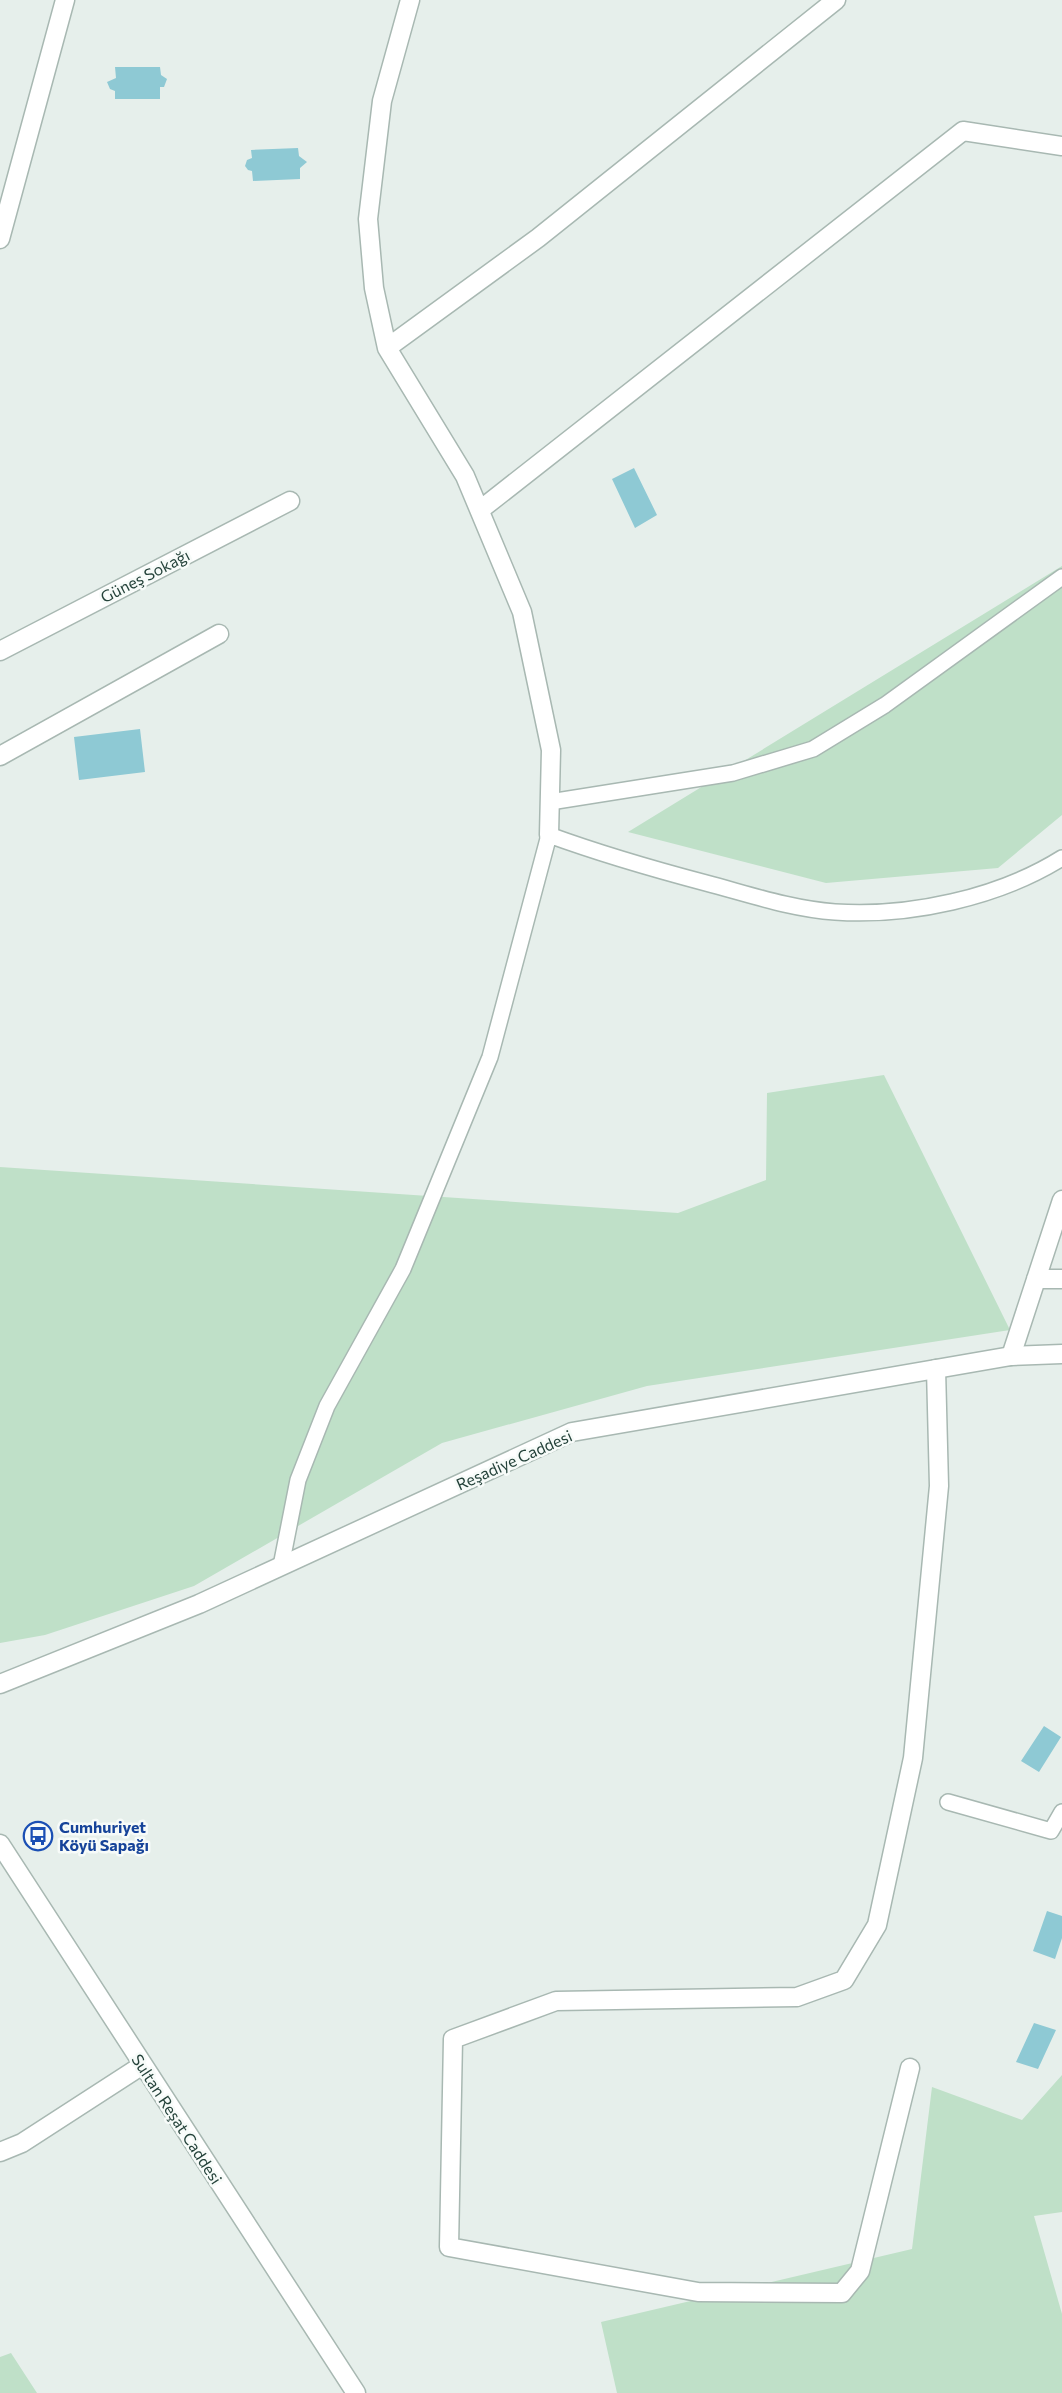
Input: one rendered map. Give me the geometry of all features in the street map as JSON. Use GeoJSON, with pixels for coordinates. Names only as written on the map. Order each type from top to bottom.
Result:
{"type":"FeatureCollection","features":[{"type":"Feature","properties":{"kind":"street"},"geometry":{"type":"LineString","coordinates":[[0,239],[65,0]]}},
{"type":"Feature","properties":{"kind":"street"},"geometry":{"type":"LineString","coordinates":[[410,0],[382,101],[368,219],[374,288],[387,348],[465,476],[522,612],[551,750],[549,835]]}},
{"type":"Feature","properties":{"kind":"street"},"geometry":{"type":"LineString","coordinates":[[387,348],[538,238],[836,0]]}},
{"type":"Feature","properties":{"kind":"street"},"geometry":{"type":"LineString","coordinates":[[480,510],[963,131],[1062,146]]}},
{"type":"Feature","properties":{"kind":"street","name":"Güneş Sokağı"},"geometry":{"type":"LineString","coordinates":[[0,651],[290,501]]}},
{"type":"Feature","properties":{"kind":"street"},"geometry":{"type":"LineString","coordinates":[[0,756],[219,634]]}},
{"type":"Feature","properties":{"kind":"street"},"geometry":{"type":"LineString","coordinates":[[1011,1356],[1062,1200]]}},
{"type":"Feature","properties":{"kind":"street"},"geometry":{"type":"LineString","coordinates":[[1036,1280],[1062,1279]]}},
{"type":"Feature","properties":{"kind":"street","name":"Reşadiye Caddesi"},"geometry":{"type":"LineString","coordinates":[[0,1684],[199,1604],[572,1432],[1011,1356],[1062,1354]]}},
{"type":"Feature","properties":{"kind":"street"},"geometry":{"type":"LineString","coordinates":[[910,2067],[860,2271],[842,2293],[698,2292],[449,2247],[453,2039],[556,2001],[797,1997],[844,1980],[877,1925],[913,1758],[939,1486],[936,1369]]}},
{"type":"Feature","properties":{"kind":"street","name":"Sultan Reşat Caddesi"},"geometry":{"type":"LineString","coordinates":[[0,1844],[141,2066],[356,2393]]}},
{"type":"Feature","properties":{"kind":"street"},"geometry":{"type":"LineString","coordinates":[[0,2152],[22,2143],[141,2066]]}},
{"type":"Feature","properties":{"kind":"lane"},"geometry":{"type":"LineString","coordinates":[[550,802],[734,773],[813,749],[885,705],[1062,577]]}},
{"type":"Feature","properties":{"kind":"lane"},"geometry":{"type":"LineString","coordinates":[[281,1566],[298,1480],[327,1406],[404,1269],[490,1057],[549,835],[623,861],[787,905],[833,912],[879,913],[924,908],[976,896],[1062,858]]}},
{"type":"Feature","properties":{"kind":"lane"},"geometry":{"type":"LineString","coordinates":[[948,1802],[1051,1831],[1062,1812]]}},
{"type":"Feature","properties":{"kind":"green space"},"geometry":{"type":"Polygon","coordinates":[[[1062,566],[1062,815],[998,868],[826,883],[628,832],[1062,566]]]}},
{"type":"Feature","properties":{"kind":"green space"},"geometry":{"type":"Polygon","coordinates":[[[884,1075],[1010,1330],[647,1386],[442,1443],[194,1586],[45,1635],[0,1643],[0,1167],[678,1213],[766,1180],[767,1093],[884,1075]]]}},
{"type":"Feature","properties":{"kind":"green space"},"geometry":{"type":"Polygon","coordinates":[[[1062,2075],[1062,2212],[1034,2216],[1062,2314],[1062,2393],[617,2393],[601,2322],[912,2249],[932,2087],[1022,2120],[1062,2075]]]}},
{"type":"Feature","properties":{"kind":"green space"},"geometry":{"type":"Polygon","coordinates":[[[11,2353],[37,2393],[0,2393],[0,2357],[11,2353]]]}},
{"type":"Feature","properties":{"kind":"water"},"geometry":{"type":"Polygon","coordinates":[[[115,67],[160,67],[161,75],[167,79],[164,87],[160,87],[160,99],[115,99],[115,91],[110,89],[107,82],[116,78],[115,67]]]}},
{"type":"Feature","properties":{"kind":"water"},"geometry":{"type":"Polygon","coordinates":[[[298,148],[299,156],[307,162],[300,168],[300,179],[253,181],[252,171],[245,166],[247,160],[252,158],[251,150],[298,148]]]}},
{"type":"Feature","properties":{"kind":"water"},"geometry":{"type":"Polygon","coordinates":[[[634,468],[657,515],[635,528],[612,479],[634,468]]]}},
{"type":"Feature","properties":{"kind":"water"},"geometry":{"type":"Polygon","coordinates":[[[140,729],[145,772],[79,780],[74,737],[140,729]]]}},
{"type":"Feature","properties":{"kind":"water"},"geometry":{"type":"Polygon","coordinates":[[[1044,1726],[1061,1737],[1039,1772],[1021,1761],[1044,1726]]]}},
{"type":"Feature","properties":{"kind":"water"},"geometry":{"type":"Polygon","coordinates":[[[1047,1911],[1062,1916],[1062,1938],[1055,1959],[1033,1951],[1047,1911]]]}},
{"type":"Feature","properties":{"kind":"water"},"geometry":{"type":"Polygon","coordinates":[[[1034,2023],[1056,2030],[1038,2069],[1016,2062],[1034,2023]]]}},
{"type":"Feature","properties":{"kind":"place","name":"Cumhuriyet Köyü Sapağı"},"geometry":{"type":"Point","coordinates":[38,1836]}}]}
